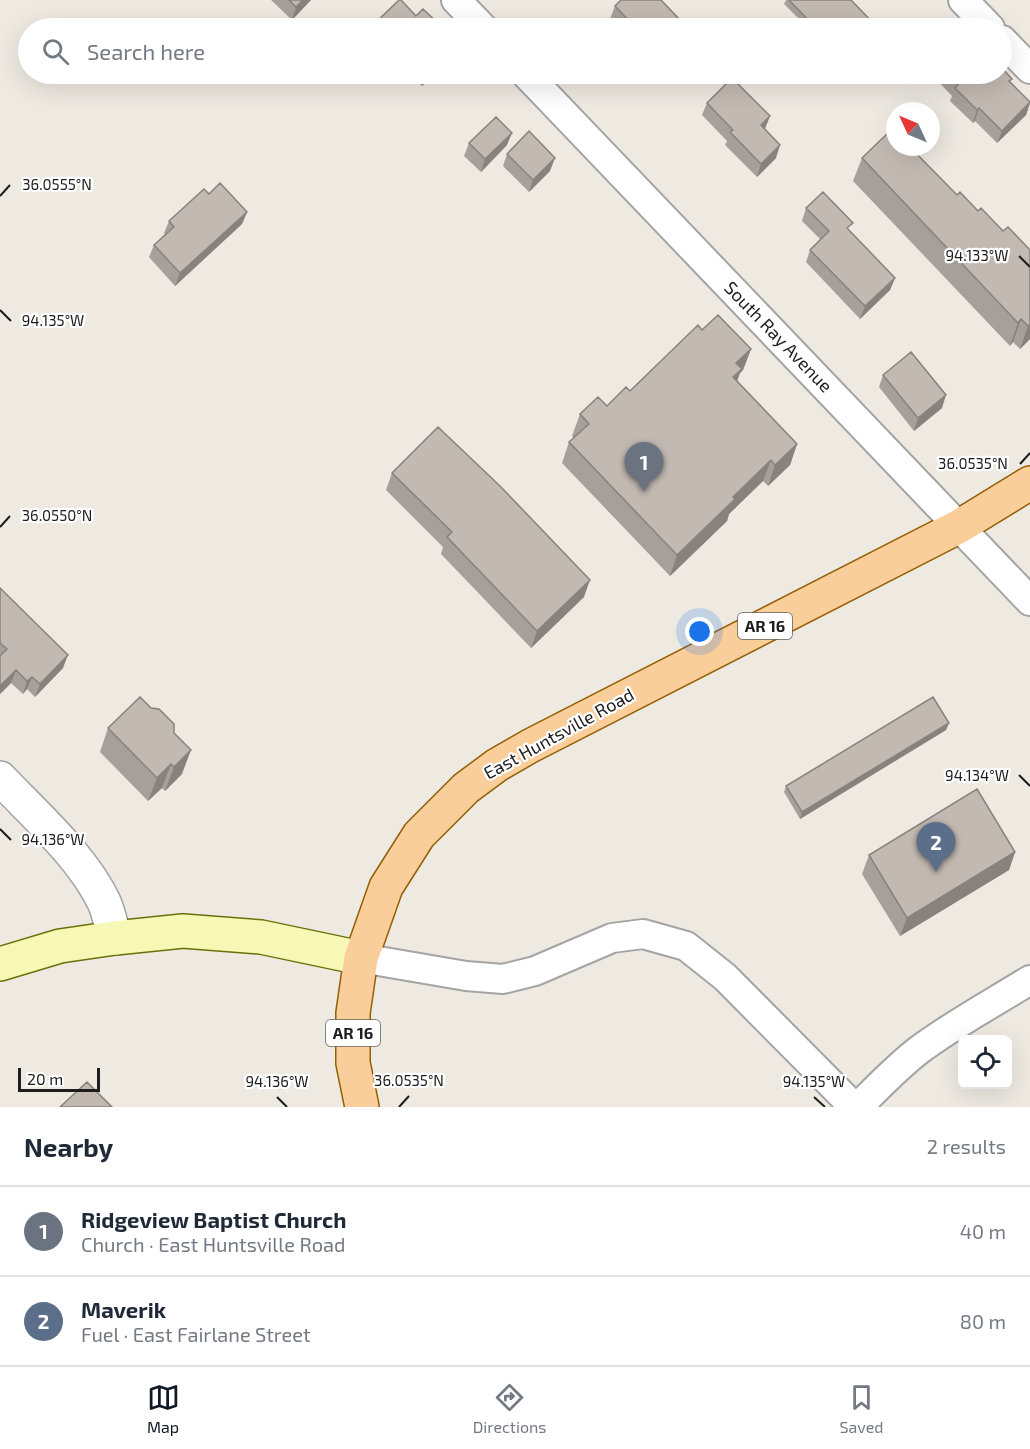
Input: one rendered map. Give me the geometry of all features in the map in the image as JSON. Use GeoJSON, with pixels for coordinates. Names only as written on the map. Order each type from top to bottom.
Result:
{"type":"FeatureCollection","features":[{"type":"Feature","properties":{"kind":"main road","name":"East Huntsville Road"},"geometry":{"type":"LineString","coordinates":[[361,958],[386,887],[419,835],[466,788],[497,765],[960,526],[1030,483]]}},
{"type":"Feature","properties":{"kind":"main road"},"geometry":{"type":"LineString","coordinates":[[0,964],[60,946],[183,931],[261,937],[361,958]]}},
{"type":"Feature","properties":{"kind":"main road","name":"AR 16"},"geometry":{"type":"LineString","coordinates":[[361,958],[353,1013],[353,1063],[362,1107]]}},
{"type":"Feature","properties":{"kind":"street"},"geometry":{"type":"LineString","coordinates":[[456,0],[473,18]]}},
{"type":"Feature","properties":{"kind":"street"},"geometry":{"type":"LineString","coordinates":[[963,0],[980,18]]}},
{"type":"Feature","properties":{"kind":"street"},"geometry":{"type":"LineString","coordinates":[[1012,50],[1030,69]]}},
{"type":"Feature","properties":{"kind":"street","name":"South Ray Avenue"},"geometry":{"type":"LineString","coordinates":[[536,84],[1030,600]]}},
{"type":"Feature","properties":{"kind":"street"},"geometry":{"type":"LineString","coordinates":[[0,778],[57,838],[88,876],[104,903],[115,938]]}},
{"type":"Feature","properties":{"kind":"street"},"geometry":{"type":"LineString","coordinates":[[361,958],[466,976],[503,979],[535,971],[612,938],[644,934],[686,946],[725,976],[856,1107],[898,1067],[920,1050],[1030,980]]}},
{"type":"Feature","properties":{"kind":"building"},"geometry":{"type":"Polygon","coordinates":[[[289,0],[303,0],[296,7],[289,0]]]}},
{"type":"Feature","properties":{"kind":"building"},"geometry":{"type":"Polygon","coordinates":[[[401,0],[416,16],[423,9],[432,18],[380,18],[401,0]]]}},
{"type":"Feature","properties":{"kind":"building"},"geometry":{"type":"Polygon","coordinates":[[[621,0],[661,0],[678,18],[626,18],[615,6],[621,0]]]}},
{"type":"Feature","properties":{"kind":"building"},"geometry":{"type":"Polygon","coordinates":[[[789,0],[851,0],[868,18],[806,18],[789,0]]]}},
{"type":"Feature","properties":{"kind":"building"},"geometry":{"type":"Polygon","coordinates":[[[726,84],[738,84],[770,116],[761,125],[780,145],[761,164],[730,132],[733,130],[707,103],[726,84]]]}},
{"type":"Feature","properties":{"kind":"building"},"geometry":{"type":"Polygon","coordinates":[[[1012,84],[1030,102],[1002,131],[955,88],[958,85],[1012,84]]]}},
{"type":"Feature","properties":{"kind":"building"},"geometry":{"type":"Polygon","coordinates":[[[496,117],[512,133],[485,159],[469,143],[496,117]]]}},
{"type":"Feature","properties":{"kind":"building"},"geometry":{"type":"Polygon","coordinates":[[[529,131],[555,158],[533,180],[507,154],[529,131]]]}},
{"type":"Feature","properties":{"kind":"building"},"geometry":{"type":"Polygon","coordinates":[[[886,135],[886,156],[919,156],[957,195],[960,192],[978,211],[981,208],[1003,231],[1008,227],[1030,250],[1030,324],[1028,326],[1021,319],[1018,323],[862,158],[886,135]]]}},
{"type":"Feature","properties":{"kind":"building"},"geometry":{"type":"Polygon","coordinates":[[[220,183],[247,212],[180,273],[154,245],[174,227],[169,221],[204,189],[209,194],[220,183]]]}},
{"type":"Feature","properties":{"kind":"building"},"geometry":{"type":"Polygon","coordinates":[[[823,192],[853,223],[847,228],[895,278],[865,306],[810,250],[829,231],[806,208],[823,192]]]}},
{"type":"Feature","properties":{"kind":"building"},"geometry":{"type":"Polygon","coordinates":[[[718,315],[751,349],[736,363],[742,369],[733,377],[797,444],[775,465],[771,460],[733,497],[735,499],[677,555],[569,442],[589,424],[580,414],[598,397],[607,406],[626,387],[630,391],[698,325],[702,330],[718,315]]]}},
{"type":"Feature","properties":{"kind":"building"},"geometry":{"type":"Polygon","coordinates":[[[911,352],[946,395],[918,418],[883,375],[911,352]]]}},
{"type":"Feature","properties":{"kind":"building"},"geometry":{"type":"Polygon","coordinates":[[[438,427],[500,486],[590,580],[537,631],[447,537],[452,532],[392,473],[438,427]]]}},
{"type":"Feature","properties":{"kind":"building"},"geometry":{"type":"Polygon","coordinates":[[[0,588],[68,655],[40,684],[32,677],[27,681],[16,670],[0,686],[0,656],[7,649],[0,643],[0,588]]]}},
{"type":"Feature","properties":{"kind":"building"},"geometry":{"type":"Polygon","coordinates":[[[140,697],[151,708],[159,709],[174,724],[174,733],[191,750],[174,767],[171,764],[157,778],[108,728],[140,697]]]}},
{"type":"Feature","properties":{"kind":"building"},"geometry":{"type":"Polygon","coordinates":[[[933,697],[949,723],[802,812],[786,786],[933,697]]]}},
{"type":"Feature","properties":{"kind":"building"},"geometry":{"type":"Polygon","coordinates":[[[977,789],[1015,852],[907,918],[869,855],[977,789]]]}},
{"type":"Feature","properties":{"kind":"building"},"geometry":{"type":"Polygon","coordinates":[[[87,1082],[112,1107],[60,1107],[87,1082]]]}},
{"type":"Feature","properties":{"kind":"place","name":"Ridgeview Baptist Church"},"geometry":{"type":"Point","coordinates":[644,492]}},
{"type":"Feature","properties":{"kind":"place","name":"Maverik"},"geometry":{"type":"Point","coordinates":[936,872]}}]}
